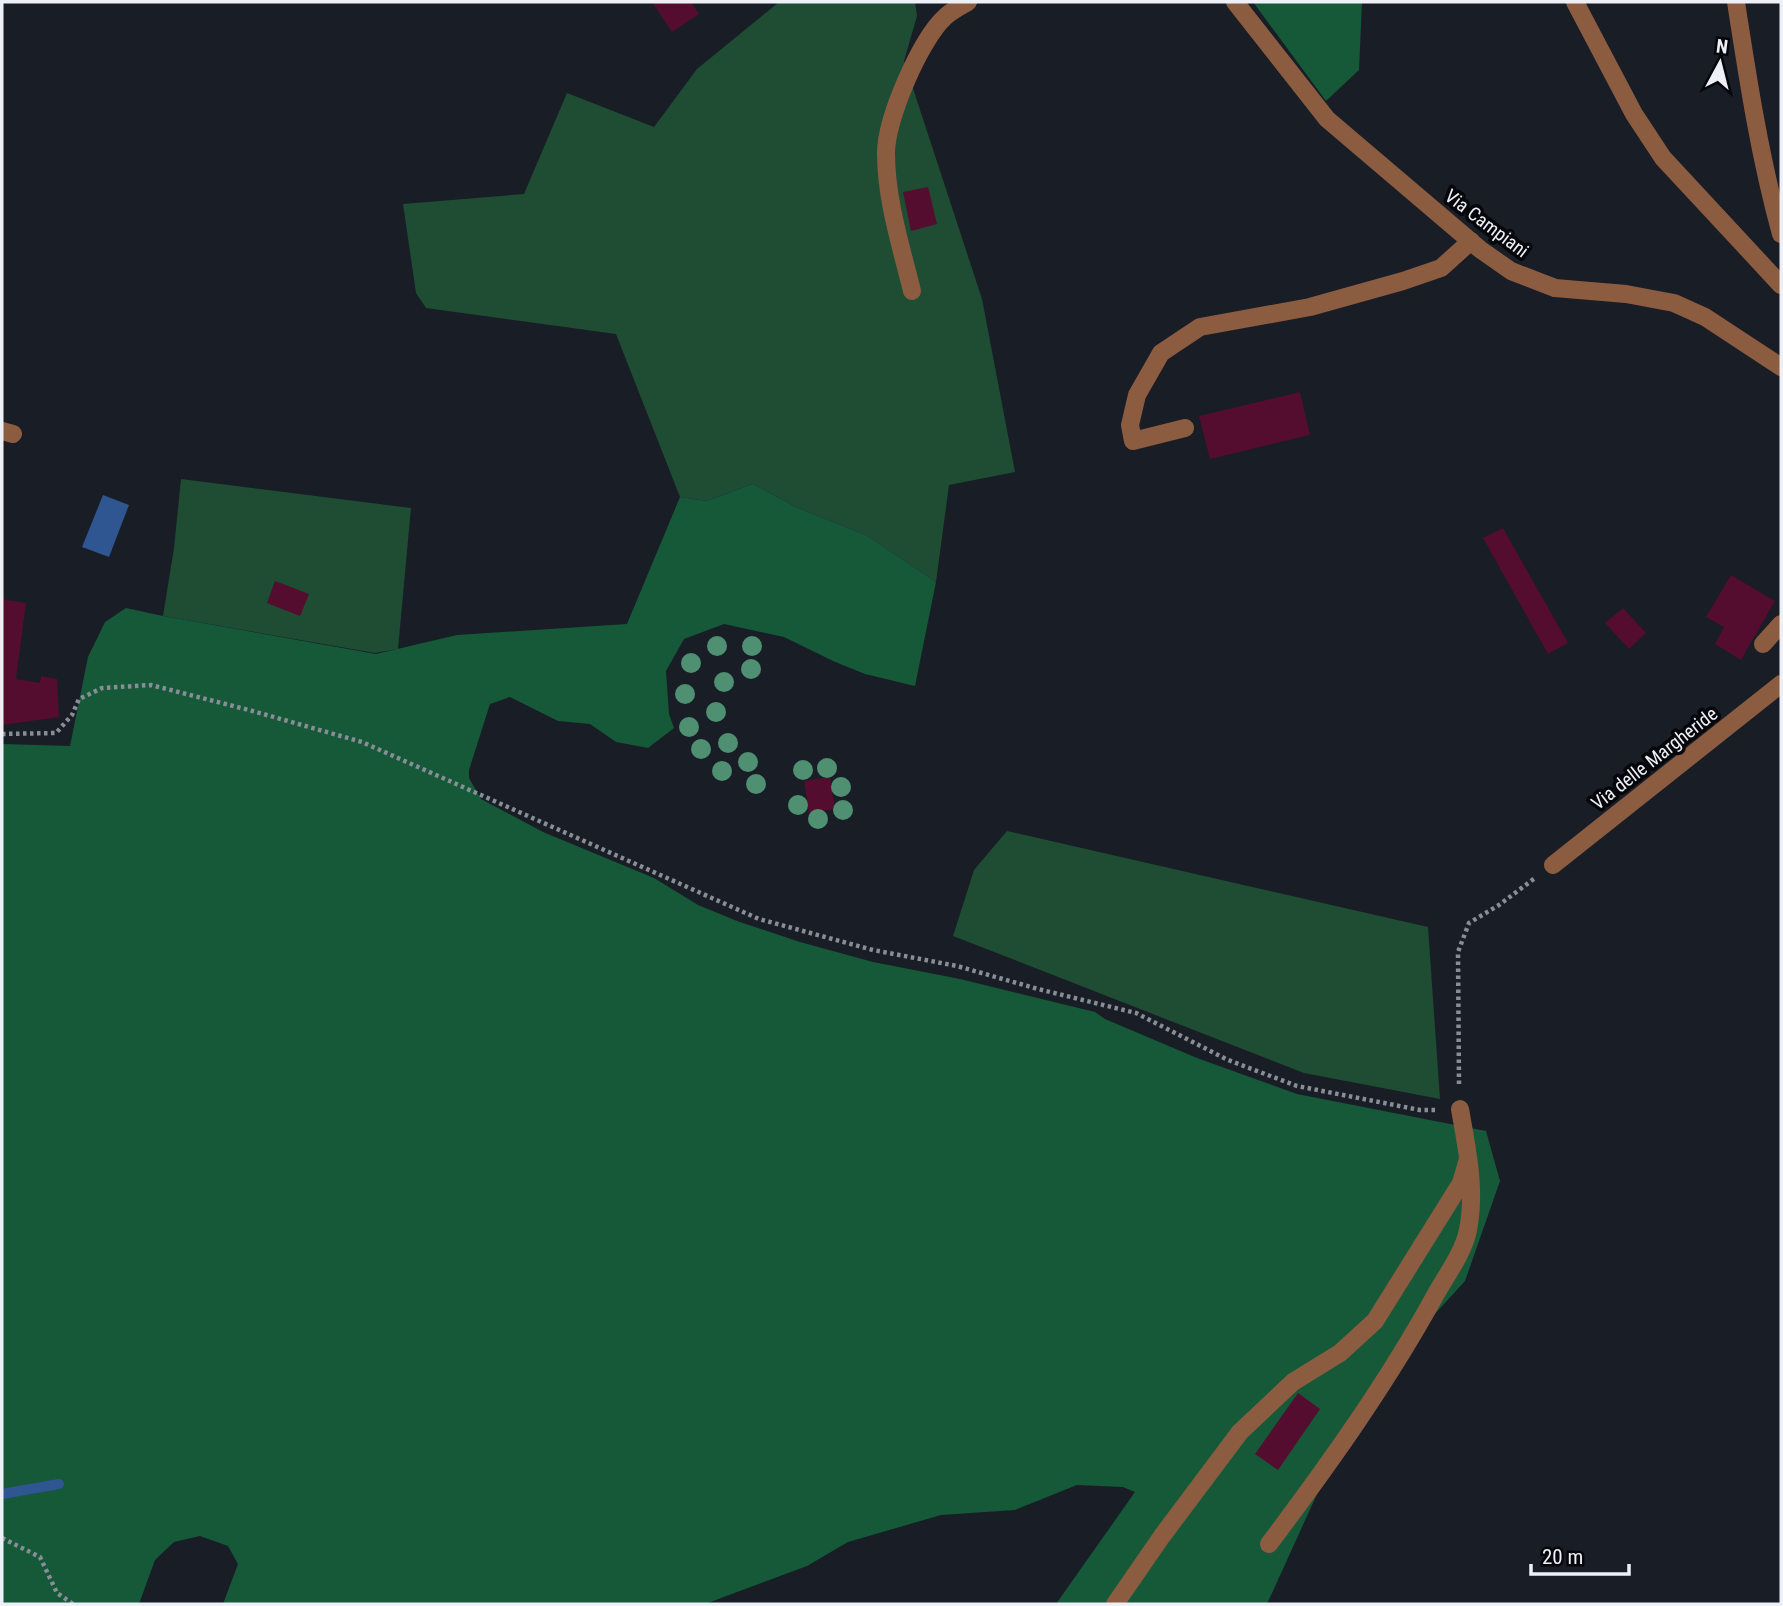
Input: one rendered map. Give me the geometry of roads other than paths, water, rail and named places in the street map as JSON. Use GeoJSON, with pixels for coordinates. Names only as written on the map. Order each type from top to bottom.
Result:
{"type":"FeatureCollection","features":[{"type":"Feature","properties":{"kind":"street"},"geometry":{"type":"LineString","coordinates":[[912,291],[890,203],[886,151],[897,103],[915,60],[944,17],[968,2]]}},
{"type":"Feature","properties":{"kind":"street","name":"Via Campiani"},"geometry":{"type":"LineString","coordinates":[[1235,2],[1327,119],[1471,241],[1511,271],[1555,288],[1626,294],[1674,303],[1714,322],[1781,367]]}},
{"type":"Feature","properties":{"kind":"street"},"geometry":{"type":"LineString","coordinates":[[1575,2],[1634,114],[1663,158],[1781,285]]}},
{"type":"Feature","properties":{"kind":"street"},"geometry":{"type":"LineString","coordinates":[[1736,2],[1749,86],[1781,234]]}},
{"type":"Feature","properties":{"kind":"street"},"geometry":{"type":"LineString","coordinates":[[1185,428],[1133,441],[1130,425],[1137,395],[1161,353],[1200,327],[1310,307],[1404,281],[1441,268],[1471,241]]}},
{"type":"Feature","properties":{"kind":"street"},"geometry":{"type":"LineString","coordinates":[[1763,645],[1781,624]]}},
{"type":"Feature","properties":{"kind":"street","name":"Via delle Margheride"},"geometry":{"type":"LineString","coordinates":[[1553,865],[1781,684]]}},
{"type":"Feature","properties":{"kind":"street"},"geometry":{"type":"LineString","coordinates":[[1269,1544],[1362,1416],[1426,1313],[1467,1234],[1472,1183],[1460,1109]]}},
{"type":"Feature","properties":{"kind":"street"},"geometry":{"type":"LineString","coordinates":[[1115,1604],[1240,1432],[1293,1382],[1339,1353],[1375,1321],[1461,1183],[1468,1159]]}},
{"type":"Feature","properties":{"kind":"water"},"geometry":{"type":"Polygon","coordinates":[[[103,495],[129,505],[109,557],[82,547],[103,495]]]}},
{"type":"Feature","properties":{"kind":"waterway"},"geometry":{"type":"LineString","coordinates":[[2,1494],[59,1484]]}}]}
